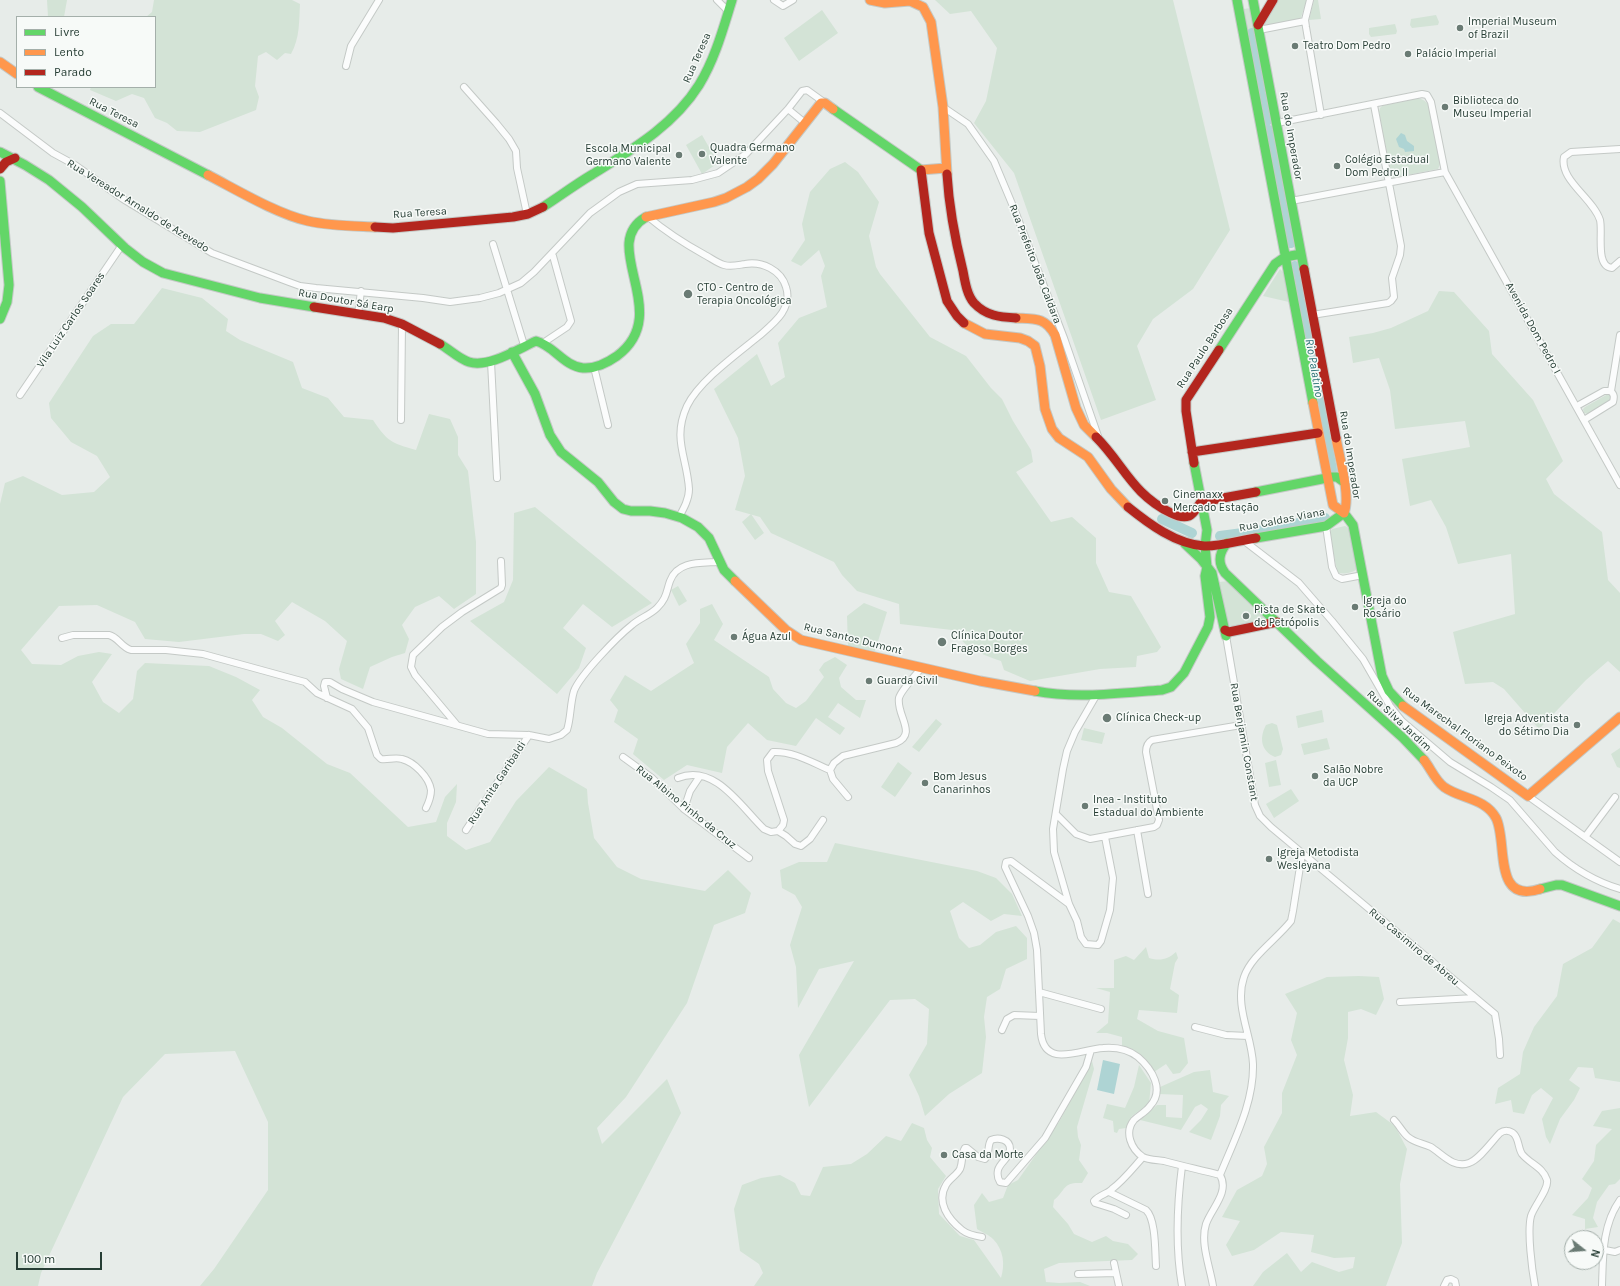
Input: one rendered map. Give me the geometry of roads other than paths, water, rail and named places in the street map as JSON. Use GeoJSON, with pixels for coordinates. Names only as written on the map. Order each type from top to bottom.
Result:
{"type":"FeatureCollection","features":[{"type":"Feature","properties":{"kind":"main road","name":"Rua Teresa"},"geometry":{"type":"LineString","coordinates":[[40,88],[283,212],[307,221],[334,225],[393,228],[475,221],[527,214],[552,201],[636,147],[667,124],[688,101],[700,84],[712,58],[732,0]]}},
{"type":"Feature","properties":{"kind":"main road"},"geometry":{"type":"LineString","coordinates":[[870,0],[885,3],[910,1],[920,4],[931,22],[943,107],[948,197],[955,241],[968,293],[974,304],[988,314],[997,317],[1039,319],[1050,326],[1055,335],[1079,414],[1084,425],[1099,440],[1134,487],[1164,511],[1185,517],[1191,515],[1202,502],[1336,474],[1342,470]]}},
{"type":"Feature","properties":{"kind":"main road"},"geometry":{"type":"LineString","coordinates":[[1259,28],[1273,0]]}},
{"type":"Feature","properties":{"kind":"main road"},"geometry":{"type":"LineString","coordinates":[[1238,3],[1255,1]]}},
{"type":"Feature","properties":{"kind":"main road","name":"Rua do Imperador"},"geometry":{"type":"LineString","coordinates":[[1238,3],[1318,433],[1333,505],[1344,513],[1346,509],[1346,500],[1342,470],[1312,315],[1255,1]]}},
{"type":"Feature","properties":{"kind":"main road"},"geometry":{"type":"LineString","coordinates":[[0,62],[16,73]]}},
{"type":"Feature","properties":{"kind":"main road"},"geometry":{"type":"LineString","coordinates":[[543,343],[571,364],[583,368],[608,363],[618,356],[635,339],[640,314],[636,283],[629,255],[628,243],[631,232],[638,222],[647,216],[698,206],[724,198],[749,186],[764,173],[822,101],[921,170],[946,168]]}},
{"type":"Feature","properties":{"kind":"main road","name":"Rua Doutor Sá Earp"},"geometry":{"type":"LineString","coordinates":[[0,152],[15,158],[37,172],[90,215],[122,245],[150,267],[163,273],[260,298],[384,318],[402,324],[431,338],[469,362],[491,362],[512,352],[523,341],[536,341],[543,343]]}},
{"type":"Feature","properties":{"kind":"main road"},"geometry":{"type":"LineString","coordinates":[[0,169],[7,160],[15,158]]}},
{"type":"Feature","properties":{"kind":"main road"},"geometry":{"type":"LineString","coordinates":[[921,170],[929,233],[946,301],[952,311],[959,320],[979,332],[989,335],[1023,339],[1035,346],[1044,404],[1052,429],[1057,437],[1085,454],[1111,490],[1140,517],[1181,540],[1192,544],[1205,546]]}},
{"type":"Feature","properties":{"kind":"main road"},"geometry":{"type":"LineString","coordinates":[[0,181],[9,285],[7,302],[0,319]]}},
{"type":"Feature","properties":{"kind":"main road"},"geometry":{"type":"LineString","coordinates":[[1285,257],[1301,254]]}},
{"type":"Feature","properties":{"kind":"main road","name":"Rua Paulo Barbosa"},"geometry":{"type":"LineString","coordinates":[[1207,567],[1205,546],[1207,530],[1192,452],[1186,411],[1186,400],[1268,273],[1275,264],[1285,257]]}},
{"type":"Feature","properties":{"kind":"main road","name":"Rua Santos Dumont"},"geometry":{"type":"LineString","coordinates":[[512,352],[535,394],[548,431],[557,448],[570,461],[599,483],[620,507],[632,511],[664,512],[679,517],[702,531],[708,537],[718,562],[724,570],[786,630],[801,640],[1030,692],[1062,695],[1162,690],[1177,682],[1184,673],[1209,623],[1205,576],[1207,567]]}},
{"type":"Feature","properties":{"kind":"main road"},"geometry":{"type":"LineString","coordinates":[[1192,452],[1318,433]]}},
{"type":"Feature","properties":{"kind":"main road"},"geometry":{"type":"LineString","coordinates":[[1327,476],[1337,477],[1344,482]]}},
{"type":"Feature","properties":{"kind":"main road","name":"Rua Caldas Viana"},"geometry":{"type":"LineString","coordinates":[[1205,546],[1326,526],[1344,513]]}},
{"type":"Feature","properties":{"kind":"main road","name":"Rua Marechal Floriano Peixoto"},"geometry":{"type":"LineString","coordinates":[[1344,513],[1350,518],[1353,525],[1382,676],[1390,694],[1397,702],[1528,796]]}},
{"type":"Feature","properties":{"kind":"main road"},"geometry":{"type":"LineString","coordinates":[[1207,530],[1214,539],[1224,543],[1218,560],[1223,571]]}},
{"type":"Feature","properties":{"kind":"main road"},"geometry":{"type":"LineString","coordinates":[[1181,540],[1212,573],[1227,632],[1277,622]]}},
{"type":"Feature","properties":{"kind":"main road"},"geometry":{"type":"LineString","coordinates":[[1207,567],[1217,566],[1223,571]]}},
{"type":"Feature","properties":{"kind":"main road"},"geometry":{"type":"LineString","coordinates":[[1214,580],[1217,574],[1223,571]]}},
{"type":"Feature","properties":{"kind":"main road","name":"Rua Silva Jardim"},"geometry":{"type":"LineString","coordinates":[[1223,571],[1348,690],[1412,747],[1422,757],[1440,783],[1450,791],[1489,809],[1497,821],[1499,828],[1504,871],[1514,887],[1523,891],[1533,892],[1554,885],[1562,885],[1620,906]]}},
{"type":"Feature","properties":{"kind":"main road"},"geometry":{"type":"LineString","coordinates":[[1528,796],[1620,717]]}},
{"type":"Feature","properties":{"kind":"street"},"geometry":{"type":"LineString","coordinates":[[346,66],[352,46],[379,0]]}},
{"type":"Feature","properties":{"kind":"street"},"geometry":{"type":"LineString","coordinates":[[717,0],[728,11]]}},
{"type":"Feature","properties":{"kind":"street"},"geometry":{"type":"LineString","coordinates":[[774,0],[783,6],[793,0]]}},
{"type":"Feature","properties":{"kind":"street"},"geometry":{"type":"LineString","coordinates":[[1310,0],[1305,21],[1321,115]]}},
{"type":"Feature","properties":{"kind":"street"},"geometry":{"type":"LineString","coordinates":[[1259,28],[1305,21]]}},
{"type":"Feature","properties":{"kind":"street"},"geometry":{"type":"LineString","coordinates":[[464,87],[496,123],[516,150],[517,168],[527,214]]}},
{"type":"Feature","properties":{"kind":"street","name":"Rua Vereador Arnaldo de Azevedo"},"geometry":{"type":"LineString","coordinates":[[0,112],[53,153],[75,165],[123,199],[212,253],[300,286],[361,291],[450,302],[480,298],[521,283],[534,272],[582,220],[619,192],[637,184],[692,180],[718,172],[746,154],[788,109],[800,93],[805,90],[822,101]]}},
{"type":"Feature","properties":{"kind":"street","name":"Avenida Dom Pedro I"},"geometry":{"type":"LineString","coordinates":[[1374,105],[1422,94],[1427,95],[1431,102],[1445,172],[1620,485]]}},
{"type":"Feature","properties":{"kind":"street"},"geometry":{"type":"LineString","coordinates":[[1277,124],[1374,105],[1399,234],[1400,254],[1393,273],[1395,294],[1391,301],[1312,315]]}},
{"type":"Feature","properties":{"kind":"street","name":"Rua Prefeito João Caldara"},"geometry":{"type":"LineString","coordinates":[[943,107],[968,124],[994,161],[1064,338],[1099,440]]}},
{"type":"Feature","properties":{"kind":"street"},"geometry":{"type":"LineString","coordinates":[[788,109],[805,123]]}},
{"type":"Feature","properties":{"kind":"street"},"geometry":{"type":"LineString","coordinates":[[1620,149],[1571,152],[1564,157],[1563,161],[1566,173],[1573,184],[1592,204],[1597,214],[1602,232],[1601,254],[1604,264],[1612,268],[1620,261]]}},
{"type":"Feature","properties":{"kind":"street"},"geometry":{"type":"LineString","coordinates":[[1291,200],[1445,172]]}},
{"type":"Feature","properties":{"kind":"street"},"geometry":{"type":"LineString","coordinates":[[647,216],[687,245],[724,264],[731,266],[758,264],[771,268],[777,272],[785,283],[788,294],[786,306],[770,327],[715,373],[698,390],[688,405],[682,420],[680,432],[682,453],[689,489],[687,503],[679,517]]}},
{"type":"Feature","properties":{"kind":"street"},"geometry":{"type":"LineString","coordinates":[[493,244],[523,341]]}},
{"type":"Feature","properties":{"kind":"street","name":"Vila Luiz Carlos Soares"},"geometry":{"type":"LineString","coordinates":[[20,395],[122,245]]}},
{"type":"Feature","properties":{"kind":"street"},"geometry":{"type":"LineString","coordinates":[[543,343],[570,325],[571,321],[553,256]]}},
{"type":"Feature","properties":{"kind":"street"},"geometry":{"type":"LineString","coordinates":[[358,314],[361,291]]}},
{"type":"Feature","properties":{"kind":"street"},"geometry":{"type":"LineString","coordinates":[[402,324],[402,420]]}},
{"type":"Feature","properties":{"kind":"street"},"geometry":{"type":"LineString","coordinates":[[1584,420],[1612,402],[1614,396],[1611,391],[1620,335]]}},
{"type":"Feature","properties":{"kind":"street"},"geometry":{"type":"LineString","coordinates":[[491,362],[497,478]]}},
{"type":"Feature","properties":{"kind":"street"},"geometry":{"type":"LineString","coordinates":[[594,367],[608,425]]}},
{"type":"Feature","properties":{"kind":"street"},"geometry":{"type":"LineString","coordinates":[[1577,406],[1604,391],[1611,391]]}},
{"type":"Feature","properties":{"kind":"street"},"geometry":{"type":"LineString","coordinates":[[1326,526],[1332,567],[1336,576],[1342,579],[1363,575]]}},
{"type":"Feature","properties":{"kind":"street"},"geometry":{"type":"LineString","coordinates":[[1243,540],[1299,583],[1363,659],[1390,706],[1402,721],[1450,762],[1492,786],[1510,800],[1555,852],[1563,859],[1601,882],[1620,889]]}},
{"type":"Feature","properties":{"kind":"street"},"geometry":{"type":"LineString","coordinates":[[457,725],[415,675],[411,667],[412,655],[442,627],[462,612],[501,588],[501,561]]}},
{"type":"Feature","properties":{"kind":"street"},"geometry":{"type":"LineString","coordinates":[[327,698],[324,686],[325,682],[330,682],[342,689],[373,702],[488,734],[529,735],[549,739],[561,735],[567,730],[571,719],[574,691],[590,668],[631,625],[660,605],[667,595],[670,580],[678,568],[689,564],[718,562]]}},
{"type":"Feature","properties":{"kind":"street","name":"Rua Benjamin Constant"},"geometry":{"type":"LineString","coordinates":[[1227,632],[1255,805],[1260,816],[1302,854]]}},
{"type":"Feature","properties":{"kind":"street"},"geometry":{"type":"LineString","coordinates":[[62,638],[73,635],[104,634],[113,636],[127,649],[131,650],[166,650],[203,654],[306,682],[317,693],[352,709],[363,720],[371,736],[372,743],[378,757],[381,759],[395,758],[409,761],[425,777],[430,785],[431,792],[426,808]]}},
{"type":"Feature","properties":{"kind":"street"},"geometry":{"type":"LineString","coordinates":[[830,770],[834,763],[843,756],[904,740],[907,732],[899,706],[899,697],[922,667]]}},
{"type":"Feature","properties":{"kind":"street"},"geometry":{"type":"LineString","coordinates":[[1097,694],[1075,732],[1067,751],[1053,829],[1054,852],[1081,937],[1086,944],[1098,945],[1101,941],[1110,910],[1113,878],[1105,837]]}},
{"type":"Feature","properties":{"kind":"street"},"geometry":{"type":"LineString","coordinates":[[1056,814],[1076,834],[1090,839],[1154,827],[1159,820],[1146,752],[1149,742],[1152,740],[1241,725]]}},
{"type":"Feature","properties":{"kind":"street","name":"Rua Anita Garibaldi"},"geometry":{"type":"LineString","coordinates":[[466,830],[529,735]]}},
{"type":"Feature","properties":{"kind":"street"},"geometry":{"type":"LineString","coordinates":[[778,831],[783,825],[784,820],[768,771],[767,760],[773,752],[796,755],[830,770],[833,779],[848,797]]}},
{"type":"Feature","properties":{"kind":"street","name":"Rua Albino Pinho da Cruz"},"geometry":{"type":"LineString","coordinates":[[623,757],[652,778],[684,808],[749,858]]}},
{"type":"Feature","properties":{"kind":"street"},"geometry":{"type":"LineString","coordinates":[[678,778],[686,775],[708,778],[724,788],[764,829],[771,832],[778,831],[795,844],[801,846],[810,838],[823,820]]}},
{"type":"Feature","properties":{"kind":"street"},"geometry":{"type":"LineString","coordinates":[[684,808],[690,791],[700,776]]}},
{"type":"Feature","properties":{"kind":"street","name":"Rua Marechal Floriano Peixoto"},"geometry":{"type":"LineString","coordinates":[[1528,796],[1620,862]]}},
{"type":"Feature","properties":{"kind":"street"},"geometry":{"type":"LineString","coordinates":[[1585,837],[1615,797]]}},
{"type":"Feature","properties":{"kind":"street"},"geometry":{"type":"LineString","coordinates":[[1137,830],[1148,894]]}},
{"type":"Feature","properties":{"kind":"street"},"geometry":{"type":"LineString","coordinates":[[1213,1286],[1204,1235],[1206,1223],[1222,1194],[1223,1186],[1220,1175],[1246,1110],[1253,1066],[1252,1052],[1243,1012],[1242,988],[1244,978],[1248,968],[1291,921],[1294,912],[1302,854]]}},
{"type":"Feature","properties":{"kind":"street","name":"Rua Casimiro de Abreu"},"geometry":{"type":"LineString","coordinates":[[1302,854],[1495,1014],[1500,1055]]}},
{"type":"Feature","properties":{"kind":"street"},"geometry":{"type":"LineString","coordinates":[[1070,904],[1011,861],[1006,862],[1004,868],[1028,916],[1034,933],[1042,1040],[1048,1050],[1059,1055],[1103,1048],[1114,1048],[1131,1052],[1144,1064],[1155,1080],[1157,1088],[1154,1101],[1134,1121],[1129,1138],[1132,1143],[1144,1157],[1220,1175]]}},
{"type":"Feature","properties":{"kind":"street"},"geometry":{"type":"LineString","coordinates":[[1039,992],[1101,1009]]}},
{"type":"Feature","properties":{"kind":"street"},"geometry":{"type":"LineString","coordinates":[[1400,1002],[1474,998]]}},
{"type":"Feature","properties":{"kind":"street"},"geometry":{"type":"LineString","coordinates":[[1002,1030],[1007,1019],[1014,1015],[1040,1016]]}},
{"type":"Feature","properties":{"kind":"street"},"geometry":{"type":"LineString","coordinates":[[1195,1027],[1226,1034],[1248,1036]]}},
{"type":"Feature","properties":{"kind":"street"},"geometry":{"type":"LineString","coordinates":[[982,1237],[962,1231],[946,1212],[942,1204],[946,1184],[959,1170],[962,1152],[965,1148],[968,1148],[980,1159],[985,1159],[991,1140],[1000,1138],[1008,1142],[1010,1150],[1009,1156],[998,1169],[997,1174],[1000,1182],[1006,1183],[1045,1138],[1086,1066],[1091,1050]]}},
{"type":"Feature","properties":{"kind":"street"},"geometry":{"type":"LineString","coordinates":[[1394,1120],[1411,1139],[1420,1144],[1429,1146],[1452,1162],[1462,1165],[1469,1164],[1479,1156],[1503,1131],[1509,1131],[1514,1134],[1521,1153],[1540,1169],[1547,1180],[1546,1190],[1537,1201],[1530,1221],[1535,1286]]}},
{"type":"Feature","properties":{"kind":"street"},"geometry":{"type":"LineString","coordinates":[[1126,1215],[1114,1209],[1095,1203],[1094,1201],[1109,1192],[1144,1157]]}},
{"type":"Feature","properties":{"kind":"street"},"geometry":{"type":"LineString","coordinates":[[1182,1166],[1178,1204],[1179,1268],[1182,1286]]}},
{"type":"Feature","properties":{"kind":"street"},"geometry":{"type":"LineString","coordinates":[[1109,1192],[1146,1210],[1150,1214],[1156,1266]]}},
{"type":"Feature","properties":{"kind":"street"},"geometry":{"type":"LineString","coordinates":[[1602,1286],[1605,1237],[1615,1207],[1620,1200]]}},
{"type":"Feature","properties":{"kind":"street"},"geometry":{"type":"LineString","coordinates":[[1605,1250],[1615,1252],[1620,1250]]}},
{"type":"Feature","properties":{"kind":"street"},"geometry":{"type":"LineString","coordinates":[[1114,1263],[1118,1286]]}},
{"type":"Feature","properties":{"kind":"street"},"geometry":{"type":"LineString","coordinates":[[1078,1274],[1116,1273]]}},
{"type":"Feature","properties":{"kind":"street"},"geometry":{"type":"LineString","coordinates":[[1444,1286],[1447,1280],[1451,1279],[1455,1281],[1456,1286]]}},
{"type":"Feature","properties":{"kind":"water"},"geometry":{"type":"Polygon","coordinates":[[[1401,133],[1405,135],[1407,141],[1414,146],[1414,151],[1405,152],[1404,149],[1399,147],[1396,139],[1401,133]]]}},
{"type":"Feature","properties":{"kind":"water"},"geometry":{"type":"Polygon","coordinates":[[[1103,1060],[1120,1064],[1114,1094],[1097,1090],[1103,1060]]]}},
{"type":"Feature","properties":{"kind":"waterway","name":"Rio Palatino"},"geometry":{"type":"LineString","coordinates":[[1252,33],[1267,121]]}},
{"type":"Feature","properties":{"kind":"waterway","name":"Rio Palatino"},"geometry":{"type":"LineString","coordinates":[[1269,130],[1291,243]]}},
{"type":"Feature","properties":{"kind":"waterway","name":"Rio Palatino"},"geometry":{"type":"LineString","coordinates":[[1295,266],[1332,470]]}},
{"type":"Feature","properties":{"kind":"waterway","name":"Rio Palatino"},"geometry":{"type":"LineString","coordinates":[[1220,536],[1258,531],[1325,518]]}},
{"type":"Feature","properties":{"kind":"waterway","name":"Rio Palatino"},"geometry":{"type":"LineString","coordinates":[[1162,519],[1192,533]]}},
{"type":"Feature","properties":{"kind":"place","name":"Imperial Museum of Brazil"},"geometry":{"type":"Point","coordinates":[1460,28]}},
{"type":"Feature","properties":{"kind":"place","name":"Teatro Dom Pedro"},"geometry":{"type":"Point","coordinates":[1295,46]}},
{"type":"Feature","properties":{"kind":"place","name":"Palácio Imperial"},"geometry":{"type":"Point","coordinates":[1408,54]}},
{"type":"Feature","properties":{"kind":"place","name":"Biblioteca do Museu Imperial"},"geometry":{"type":"Point","coordinates":[1445,107]}},
{"type":"Feature","properties":{"kind":"place","name":"Quadra Germano Valente"},"geometry":{"type":"Point","coordinates":[702,154]}},
{"type":"Feature","properties":{"kind":"place","name":"Escola Municipal Germano Valente"},"geometry":{"type":"Point","coordinates":[679,155]}},
{"type":"Feature","properties":{"kind":"place","name":"Colégio Estadual Dom Pedro II"},"geometry":{"type":"Point","coordinates":[1337,166]}},
{"type":"Feature","properties":{"kind":"place","name":"CTO - Centro de Terapia Oncológica"},"geometry":{"type":"Point","coordinates":[688,294]}},
{"type":"Feature","properties":{"kind":"place","name":"Cinemaxx Mercado Estação"},"geometry":{"type":"Point","coordinates":[1165,501]}},
{"type":"Feature","properties":{"kind":"place","name":"Igreja do Rosário"},"geometry":{"type":"Point","coordinates":[1355,607]}},
{"type":"Feature","properties":{"kind":"place","name":"Pista de Skate de Petrópolis"},"geometry":{"type":"Point","coordinates":[1246,616]}},
{"type":"Feature","properties":{"kind":"place","name":"Água Azul"},"geometry":{"type":"Point","coordinates":[734,637]}},
{"type":"Feature","properties":{"kind":"place","name":"Clínica Doutor Fragoso Borges"},"geometry":{"type":"Point","coordinates":[942,642]}},
{"type":"Feature","properties":{"kind":"place","name":"Guarda Civil"},"geometry":{"type":"Point","coordinates":[869,681]}},
{"type":"Feature","properties":{"kind":"place","name":"Clínica Check-up"},"geometry":{"type":"Point","coordinates":[1107,718]}},
{"type":"Feature","properties":{"kind":"place","name":"Igreja Adventista do Sétimo Dia"},"geometry":{"type":"Point","coordinates":[1577,725]}},
{"type":"Feature","properties":{"kind":"place","name":"Salão Nobre da UCP"},"geometry":{"type":"Point","coordinates":[1315,776]}},
{"type":"Feature","properties":{"kind":"place","name":"Bom Jesus Canarinhos"},"geometry":{"type":"Point","coordinates":[925,783]}},
{"type":"Feature","properties":{"kind":"place","name":"Inea - Instituto Estadual do Ambiente"},"geometry":{"type":"Point","coordinates":[1085,806]}},
{"type":"Feature","properties":{"kind":"place","name":"Igreja Metodista Wesleyana"},"geometry":{"type":"Point","coordinates":[1269,859]}},
{"type":"Feature","properties":{"kind":"place","name":"Casa da Morte"},"geometry":{"type":"Point","coordinates":[944,1155]}}]}
